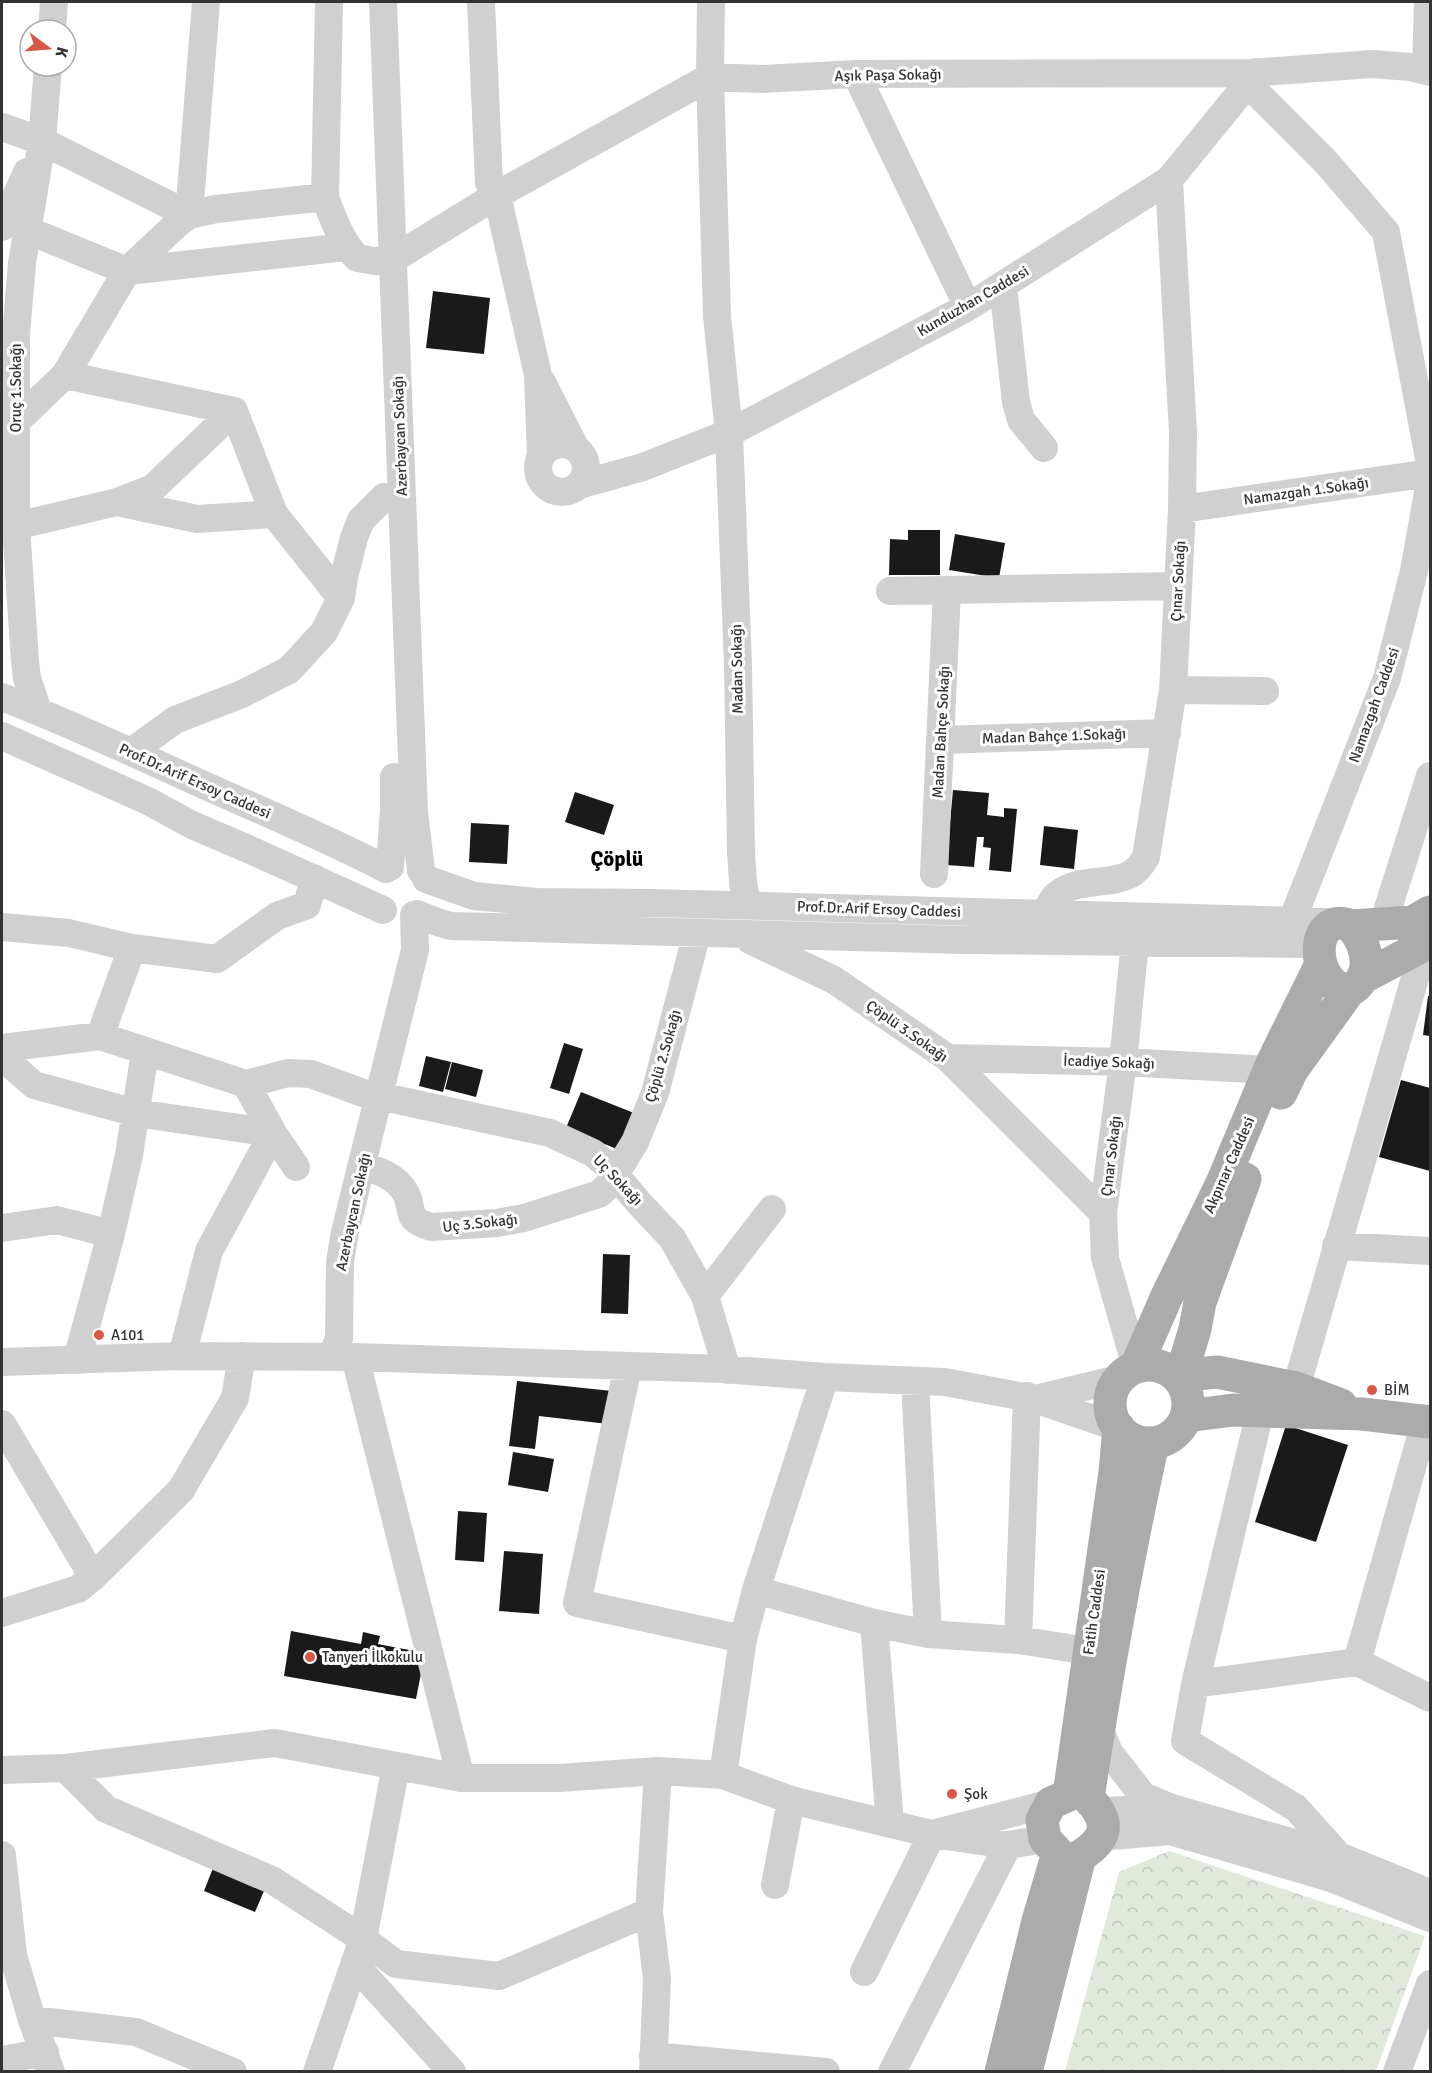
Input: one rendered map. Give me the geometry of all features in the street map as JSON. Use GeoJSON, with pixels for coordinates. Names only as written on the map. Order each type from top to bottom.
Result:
{"type":"FeatureCollection","features":[{"type":"Feature","properties":{"kind":"main road"},"geometry":{"type":"LineString","coordinates":[[1332,939],[1383,924],[1413,922],[1431,912]]}},
{"type":"Feature","properties":{"kind":"main road"},"geometry":{"type":"LineString","coordinates":[[1357,932],[1366,956],[1367,969],[1357,984],[1335,987],[1328,979],[1332,939],[1357,932]]}},
{"type":"Feature","properties":{"kind":"main road","name":"Akpınar Caddesi"},"geometry":{"type":"LineString","coordinates":[[1127,1373],[1222,1183],[1270,1070],[1332,939]]}},
{"type":"Feature","properties":{"kind":"main road","name":"Akpınar Caddesi"},"geometry":{"type":"LineString","coordinates":[[1180,1379],[1200,1302],[1260,1137],[1292,1070],[1314,1036],[1357,984],[1427,944]]}},
{"type":"Feature","properties":{"kind":"main road"},"geometry":{"type":"LineString","coordinates":[[1154,1364],[1166,1368],[1180,1379],[1189,1399],[1184,1424],[1176,1433],[1165,1440],[1153,1443],[1140,1442],[1128,1437],[1119,1428],[1112,1417],[1110,1404],[1112,1391],[1127,1373],[1154,1364]]}},
{"type":"Feature","properties":{"kind":"main road"},"geometry":{"type":"LineString","coordinates":[[1180,1379],[1217,1372],[1296,1388],[1362,1414]]}},
{"type":"Feature","properties":{"kind":"main road"},"geometry":{"type":"LineString","coordinates":[[1186,1416],[1233,1410],[1362,1414],[1428,1422]]}},
{"type":"Feature","properties":{"kind":"main road","name":"Fatih Caddesi"},"geometry":{"type":"LineString","coordinates":[[1002,2072],[1038,1921],[1074,1824],[1088,1650],[1115,1472],[1119,1428]]}},
{"type":"Feature","properties":{"kind":"main road","name":"Fatih Caddesi"},"geometry":{"type":"LineString","coordinates":[[1026,2072],[1074,1824],[1098,1726],[1153,1443]]}},
{"type":"Feature","properties":{"kind":"street"},"geometry":{"type":"LineString","coordinates":[[53,18],[54,2]]}},
{"type":"Feature","properties":{"kind":"street"},"geometry":{"type":"LineString","coordinates":[[189,215],[206,2]]}},
{"type":"Feature","properties":{"kind":"street"},"geometry":{"type":"LineString","coordinates":[[329,2],[325,197],[346,247],[357,258],[384,260],[710,77]]}},
{"type":"Feature","properties":{"kind":"street","name":"Azerbaycan Sokağı"},"geometry":{"type":"LineString","coordinates":[[364,2],[384,260],[414,811],[424,875]]}},
{"type":"Feature","properties":{"kind":"street","name":"Azerbaycan Sokağı"},"geometry":{"type":"LineString","coordinates":[[383,2],[384,497],[394,789],[388,868]]}},
{"type":"Feature","properties":{"kind":"street"},"geometry":{"type":"LineString","coordinates":[[482,2],[489,183],[497,195],[538,375],[541,457],[538,472],[546,486],[552,491],[569,492],[579,485],[586,475],[587,467],[538,375]]}},
{"type":"Feature","properties":{"kind":"street","name":"Madan Sokağı"},"geometry":{"type":"LineString","coordinates":[[711,2],[710,77],[717,316],[729,433],[738,665],[741,852],[747,905]]}},
{"type":"Feature","properties":{"kind":"street"},"geometry":{"type":"LineString","coordinates":[[1428,2],[1428,71]]}},
{"type":"Feature","properties":{"kind":"street","name":"Aşık Paşa Sokağı"},"geometry":{"type":"LineString","coordinates":[[710,77],[762,79],[856,74],[1253,78],[1371,64],[1428,71]]}},
{"type":"Feature","properties":{"kind":"street"},"geometry":{"type":"LineString","coordinates":[[856,74],[968,307]]}},
{"type":"Feature","properties":{"kind":"street","name":"Oruç 1.Sokağı"},"geometry":{"type":"LineString","coordinates":[[38,711],[27,678],[25,662],[8,427],[22,263],[14,229],[42,141],[47,78]]}},
{"type":"Feature","properties":{"kind":"street"},"geometry":{"type":"LineString","coordinates":[[1253,78],[1386,232],[1431,464]]}},
{"type":"Feature","properties":{"kind":"street","name":"Kunduzhan Caddesi"},"geometry":{"type":"LineString","coordinates":[[579,485],[643,467],[729,433],[968,307],[1003,286],[1169,180],[1253,78]]}},
{"type":"Feature","properties":{"kind":"street"},"geometry":{"type":"LineString","coordinates":[[2,127],[42,141],[189,215]]}},
{"type":"Feature","properties":{"kind":"street","name":"Çınar Sokağı"},"geometry":{"type":"LineString","coordinates":[[1045,913],[1056,895],[1065,890],[1080,884],[1130,875],[1139,868],[1146,857],[1167,733],[1173,690],[1182,509],[1182,434],[1169,180]]}},
{"type":"Feature","properties":{"kind":"street"},"geometry":{"type":"LineString","coordinates":[[8,427],[66,375],[127,271],[189,215],[216,209],[325,197]]}},
{"type":"Feature","properties":{"kind":"street"},"geometry":{"type":"LineString","coordinates":[[14,229],[127,271],[346,247]]}},
{"type":"Feature","properties":{"kind":"street"},"geometry":{"type":"LineString","coordinates":[[1003,286],[1016,402],[1021,420],[1044,448]]}},
{"type":"Feature","properties":{"kind":"street"},"geometry":{"type":"LineString","coordinates":[[66,375],[234,411]]}},
{"type":"Feature","properties":{"kind":"street"},"geometry":{"type":"LineString","coordinates":[[234,411],[274,514],[341,598]]}},
{"type":"Feature","properties":{"kind":"street"},"geometry":{"type":"LineString","coordinates":[[16,526],[117,502],[153,488],[234,411]]}},
{"type":"Feature","properties":{"kind":"street"},"geometry":{"type":"LineString","coordinates":[[541,457],[552,446],[560,444],[643,467]]}},
{"type":"Feature","properties":{"kind":"street","name":"Namazgah 1.Sokağı"},"geometry":{"type":"LineString","coordinates":[[1182,509],[1431,473]]}},
{"type":"Feature","properties":{"kind":"street","name":"Namazgah Caddesi"},"geometry":{"type":"LineString","coordinates":[[1292,921],[1387,678],[1414,571],[1431,481]]}},
{"type":"Feature","properties":{"kind":"street"},"geometry":{"type":"LineString","coordinates":[[131,752],[175,720],[242,694],[289,670],[324,632],[341,598],[346,567],[361,520],[384,497]]}},
{"type":"Feature","properties":{"kind":"street"},"geometry":{"type":"LineString","coordinates":[[117,502],[197,519],[274,514]]}},
{"type":"Feature","properties":{"kind":"street"},"geometry":{"type":"LineString","coordinates":[[890,591],[1178,586]]}},
{"type":"Feature","properties":{"kind":"street","name":"Madan Bahçe Sokağı"},"geometry":{"type":"LineString","coordinates":[[934,874],[947,590]]}},
{"type":"Feature","properties":{"kind":"street"},"geometry":{"type":"LineString","coordinates":[[1173,690],[1265,691]]}},
{"type":"Feature","properties":{"kind":"street","name":"Prof.Dr.Arif Ersoy Caddesi"},"geometry":{"type":"LineString","coordinates":[[2,697],[131,752],[388,868]]}},
{"type":"Feature","properties":{"kind":"street","name":"Madan Bahçe 1.Sokağı"},"geometry":{"type":"LineString","coordinates":[[940,740],[1167,733]]}},
{"type":"Feature","properties":{"kind":"street","name":"Prof.Dr.Arif Ersoy Caddesi"},"geometry":{"type":"LineString","coordinates":[[6,745],[148,801],[192,825],[314,878],[403,914],[451,926],[964,940],[1135,942],[1332,939]]}},
{"type":"Feature","properties":{"kind":"street"},"geometry":{"type":"LineString","coordinates":[[1383,924],[1431,776]]}},
{"type":"Feature","properties":{"kind":"street"},"geometry":{"type":"LineString","coordinates":[[402,863],[411,865],[424,875],[429,891],[424,907],[403,914],[377,902],[376,884],[380,875],[388,868],[402,863]]}},
{"type":"Feature","properties":{"kind":"street","name":"Prof.Dr.Arif Ersoy Caddesi"},"geometry":{"type":"LineString","coordinates":[[424,875],[474,896],[537,902],[747,905],[1292,921],[1332,939]]}},
{"type":"Feature","properties":{"kind":"street"},"geometry":{"type":"LineString","coordinates":[[2,927],[69,933],[132,948],[217,959],[277,916],[307,905],[314,878]]}},
{"type":"Feature","properties":{"kind":"street","name":"Azerbaycan Sokağı"},"geometry":{"type":"LineString","coordinates":[[371,1094],[323,1243],[320,1261],[326,1340],[333,1354],[339,1338],[340,1262],[362,1165],[371,1094],[403,914]]}},
{"type":"Feature","properties":{"kind":"street","name":"Çöplü 2.Sokağı"},"geometry":{"type":"LineString","coordinates":[[616,1174],[635,1142],[655,1093],[697,933]]}},
{"type":"Feature","properties":{"kind":"street","name":"Çöplü 3.Sokağı"},"geometry":{"type":"LineString","coordinates":[[737,934],[834,980],[948,1058],[1103,1213]]}},
{"type":"Feature","properties":{"kind":"street","name":"Çınar Sokağı"},"geometry":{"type":"LineString","coordinates":[[1127,1373],[1105,1258],[1103,1213],[1123,1062],[1135,942]]}},
{"type":"Feature","properties":{"kind":"street"},"geometry":{"type":"LineString","coordinates":[[1296,1388],[1336,1246],[1427,944]]}},
{"type":"Feature","properties":{"kind":"street"},"geometry":{"type":"LineString","coordinates":[[100,1036],[132,948]]}},
{"type":"Feature","properties":{"kind":"street"},"geometry":{"type":"LineString","coordinates":[[2,1048],[100,1036],[246,1084],[273,1133],[296,1167]]}},
{"type":"Feature","properties":{"kind":"street"},"geometry":{"type":"LineString","coordinates":[[77,1360],[111,1234],[129,1155],[145,1052]]}},
{"type":"Feature","properties":{"kind":"street"},"geometry":{"type":"LineString","coordinates":[[2,1057],[34,1085],[136,1113],[273,1133]]}},
{"type":"Feature","properties":{"kind":"street","name":"İcadiye Sokağı"},"geometry":{"type":"LineString","coordinates":[[948,1058],[1123,1062],[1270,1070]]}},
{"type":"Feature","properties":{"kind":"street","name":"Uç Sokağı"},"geometry":{"type":"LineString","coordinates":[[246,1084],[288,1073],[311,1074],[371,1094],[550,1133],[593,1153],[616,1174],[672,1238],[705,1296],[727,1370]]}},
{"type":"Feature","properties":{"kind":"street"},"geometry":{"type":"LineString","coordinates":[[182,1356],[210,1251],[273,1133]]}},
{"type":"Feature","properties":{"kind":"street","name":"Uç 3.Sokağı"},"geometry":{"type":"LineString","coordinates":[[362,1165],[384,1173],[395,1180],[406,1192],[410,1211],[415,1219],[431,1227],[497,1223],[524,1218],[599,1194],[616,1174]]}},
{"type":"Feature","properties":{"kind":"street"},"geometry":{"type":"LineString","coordinates":[[705,1296],[772,1209]]}},
{"type":"Feature","properties":{"kind":"street"},"geometry":{"type":"LineString","coordinates":[[2,1228],[57,1220],[111,1234]]}},
{"type":"Feature","properties":{"kind":"street"},"geometry":{"type":"LineString","coordinates":[[1336,1246],[1431,1251]]}},
{"type":"Feature","properties":{"kind":"street"},"geometry":{"type":"LineString","coordinates":[[2,1362],[182,1356],[355,1357],[727,1370],[945,1382],[1031,1397],[1119,1428]]}},
{"type":"Feature","properties":{"kind":"street"},"geometry":{"type":"LineString","coordinates":[[2,1613],[78,1589],[181,1490],[235,1398],[242,1356]]}},
{"type":"Feature","properties":{"kind":"street"},"geometry":{"type":"LineString","coordinates":[[355,1357],[461,1778]]}},
{"type":"Feature","properties":{"kind":"street"},"geometry":{"type":"LineString","coordinates":[[628,1367],[577,1603],[743,1639]]}},
{"type":"Feature","properties":{"kind":"street"},"geometry":{"type":"LineString","coordinates":[[1031,1397],[1127,1373]]}},
{"type":"Feature","properties":{"kind":"street"},"geometry":{"type":"LineString","coordinates":[[723,1775],[743,1639],[756,1590],[825,1377]]}},
{"type":"Feature","properties":{"kind":"street"},"geometry":{"type":"LineString","coordinates":[[915,1382],[928,1634]]}},
{"type":"Feature","properties":{"kind":"street"},"geometry":{"type":"LineString","coordinates":[[1018,1640],[1031,1397]]}},
{"type":"Feature","properties":{"kind":"street"},"geometry":{"type":"LineString","coordinates":[[1260,1412],[1195,1684],[1185,1742],[1296,1808],[1339,1856]]}},
{"type":"Feature","properties":{"kind":"street"},"geometry":{"type":"LineString","coordinates":[[1357,1662],[1428,1422]]}},
{"type":"Feature","properties":{"kind":"street"},"geometry":{"type":"LineString","coordinates":[[2,1424],[93,1577]]}},
{"type":"Feature","properties":{"kind":"street"},"geometry":{"type":"LineString","coordinates":[[756,1590],[874,1623],[928,1634],[1018,1640],[1088,1650]]}},
{"type":"Feature","properties":{"kind":"street"},"geometry":{"type":"LineString","coordinates":[[874,1623],[890,1824]]}},
{"type":"Feature","properties":{"kind":"street"},"geometry":{"type":"LineString","coordinates":[[1195,1684],[1357,1662],[1431,1698]]}},
{"type":"Feature","properties":{"kind":"street"},"geometry":{"type":"LineString","coordinates":[[1098,1726],[1109,1752],[1126,1777],[1143,1796],[1172,1808],[1339,1856],[1431,1893]]}},
{"type":"Feature","properties":{"kind":"street"},"geometry":{"type":"LineString","coordinates":[[2,1770],[65,1768],[275,1743],[461,1778],[560,1778],[658,1771],[723,1775],[792,1800],[932,1834],[1008,1845],[1074,1824],[1170,1831],[1331,1878],[1431,1917]]}},
{"type":"Feature","properties":{"kind":"street"},"geometry":{"type":"LineString","coordinates":[[317,2072],[359,1952],[396,1767]]}},
{"type":"Feature","properties":{"kind":"street"},"geometry":{"type":"LineString","coordinates":[[65,1768],[106,1809],[272,1880],[359,1952],[452,2072]]}},
{"type":"Feature","properties":{"kind":"street"},"geometry":{"type":"LineString","coordinates":[[658,1771],[649,1912],[657,1978],[653,2064],[826,2072]]}},
{"type":"Feature","properties":{"kind":"street"},"geometry":{"type":"LineString","coordinates":[[775,1885],[792,1800]]}},
{"type":"Feature","properties":{"kind":"street"},"geometry":{"type":"LineString","coordinates":[[932,1834],[1074,1824],[1172,1808]]}},
{"type":"Feature","properties":{"kind":"street"},"geometry":{"type":"LineString","coordinates":[[864,1972],[932,1834]]}},
{"type":"Feature","properties":{"kind":"street"},"geometry":{"type":"LineString","coordinates":[[892,2072],[1008,1845]]}},
{"type":"Feature","properties":{"kind":"street"},"geometry":{"type":"LineString","coordinates":[[2,1855],[13,1955],[32,2020],[48,2062],[2,2060]]}},
{"type":"Feature","properties":{"kind":"street"},"geometry":{"type":"LineString","coordinates":[[359,1952],[396,1964],[499,1976],[649,1912]]}},
{"type":"Feature","properties":{"kind":"street"},"geometry":{"type":"LineString","coordinates":[[1397,2072],[1431,1984]]}},
{"type":"Feature","properties":{"kind":"street"},"geometry":{"type":"LineString","coordinates":[[32,2020],[135,2032],[233,2072]]}},
{"type":"Feature","properties":{"kind":"green space"},"geometry":{"type":"Polygon","coordinates":[[[1169,1851],[1425,1936],[1376,2071],[1065,2071],[1119,1872],[1169,1851]]]}},
{"type":"Feature","properties":{"kind":"building"},"geometry":{"type":"Polygon","coordinates":[[[433,291],[490,298],[484,354],[426,348],[433,291]]]}},
{"type":"Feature","properties":{"kind":"building"},"geometry":{"type":"Polygon","coordinates":[[[908,530],[940,530],[940,575],[889,575],[890,539],[908,540],[908,530]]]}},
{"type":"Feature","properties":{"kind":"building"},"geometry":{"type":"Polygon","coordinates":[[[955,534],[1005,543],[999,578],[949,570],[955,534]]]}},
{"type":"Feature","properties":{"kind":"building"},"geometry":{"type":"Polygon","coordinates":[[[953,790],[989,793],[987,815],[1004,817],[1004,808],[1017,809],[1011,872],[989,870],[991,848],[983,847],[984,837],[977,837],[974,867],[946,865],[953,790]]]}},
{"type":"Feature","properties":{"kind":"building"},"geometry":{"type":"Polygon","coordinates":[[[575,792],[614,805],[604,835],[565,822],[575,792]]]}},
{"type":"Feature","properties":{"kind":"building"},"geometry":{"type":"Polygon","coordinates":[[[471,823],[509,825],[507,864],[469,862],[471,823]]]}},
{"type":"Feature","properties":{"kind":"building"},"geometry":{"type":"Polygon","coordinates":[[[1044,826],[1078,830],[1074,869],[1040,865],[1044,826]]]}},
{"type":"Feature","properties":{"kind":"building"},"geometry":{"type":"Polygon","coordinates":[[[1428,996],[1430,996],[1430,1036],[1423,1035],[1428,996]]]}},
{"type":"Feature","properties":{"kind":"building"},"geometry":{"type":"Polygon","coordinates":[[[564,1043],[583,1049],[569,1094],[550,1088],[564,1043]]]}},
{"type":"Feature","properties":{"kind":"building"},"geometry":{"type":"Polygon","coordinates":[[[426,1056],[451,1062],[443,1092],[419,1086],[426,1056]]]}},
{"type":"Feature","properties":{"kind":"building"},"geometry":{"type":"Polygon","coordinates":[[[452,1062],[483,1070],[476,1097],[445,1089],[452,1062]]]}},
{"type":"Feature","properties":{"kind":"building"},"geometry":{"type":"Polygon","coordinates":[[[1401,1080],[1430,1088],[1430,1171],[1379,1157],[1401,1080]]]}},
{"type":"Feature","properties":{"kind":"building"},"geometry":{"type":"Polygon","coordinates":[[[581,1092],[634,1113],[619,1150],[566,1128],[581,1092]]]}},
{"type":"Feature","properties":{"kind":"building"},"geometry":{"type":"Polygon","coordinates":[[[603,1254],[630,1255],[628,1314],[601,1313],[603,1254]]]}},
{"type":"Feature","properties":{"kind":"building"},"geometry":{"type":"Polygon","coordinates":[[[517,1381],[612,1391],[608,1424],[539,1416],[535,1449],[509,1446],[517,1381]]]}},
{"type":"Feature","properties":{"kind":"building"},"geometry":{"type":"Polygon","coordinates":[[[1286,1425],[1348,1445],[1316,1542],[1255,1522],[1286,1425]]]}},
{"type":"Feature","properties":{"kind":"building"},"geometry":{"type":"Polygon","coordinates":[[[513,1452],[554,1459],[548,1492],[508,1485],[513,1452]]]}},
{"type":"Feature","properties":{"kind":"building"},"geometry":{"type":"Polygon","coordinates":[[[458,1511],[487,1513],[484,1562],[455,1560],[458,1511]]]}},
{"type":"Feature","properties":{"kind":"building"},"geometry":{"type":"Polygon","coordinates":[[[504,1551],[543,1554],[539,1614],[499,1611],[504,1551]]]}},
{"type":"Feature","properties":{"kind":"building"},"geometry":{"type":"Polygon","coordinates":[[[291,1631],[361,1644],[363,1632],[380,1636],[378,1644],[425,1653],[416,1699],[284,1676],[291,1631]]]}},
{"type":"Feature","properties":{"kind":"building"},"geometry":{"type":"Polygon","coordinates":[[[215,1863],[267,1884],[255,1912],[204,1891],[215,1863]]]}},
{"type":"Feature","properties":{"kind":"place","name":"A101"},"geometry":{"type":"Point","coordinates":[99,1335]}},
{"type":"Feature","properties":{"kind":"place","name":"BİM"},"geometry":{"type":"Point","coordinates":[1372,1390]}},
{"type":"Feature","properties":{"kind":"place","name":"Tanyeri İlkokulu"},"geometry":{"type":"Point","coordinates":[310,1657]}},
{"type":"Feature","properties":{"kind":"place","name":"Şok"},"geometry":{"type":"Point","coordinates":[952,1794]}},
{"type":"Feature","properties":{"kind":"district","name":"Çöplü"},"geometry":{"type":"Point","coordinates":[617,859]}}]}
